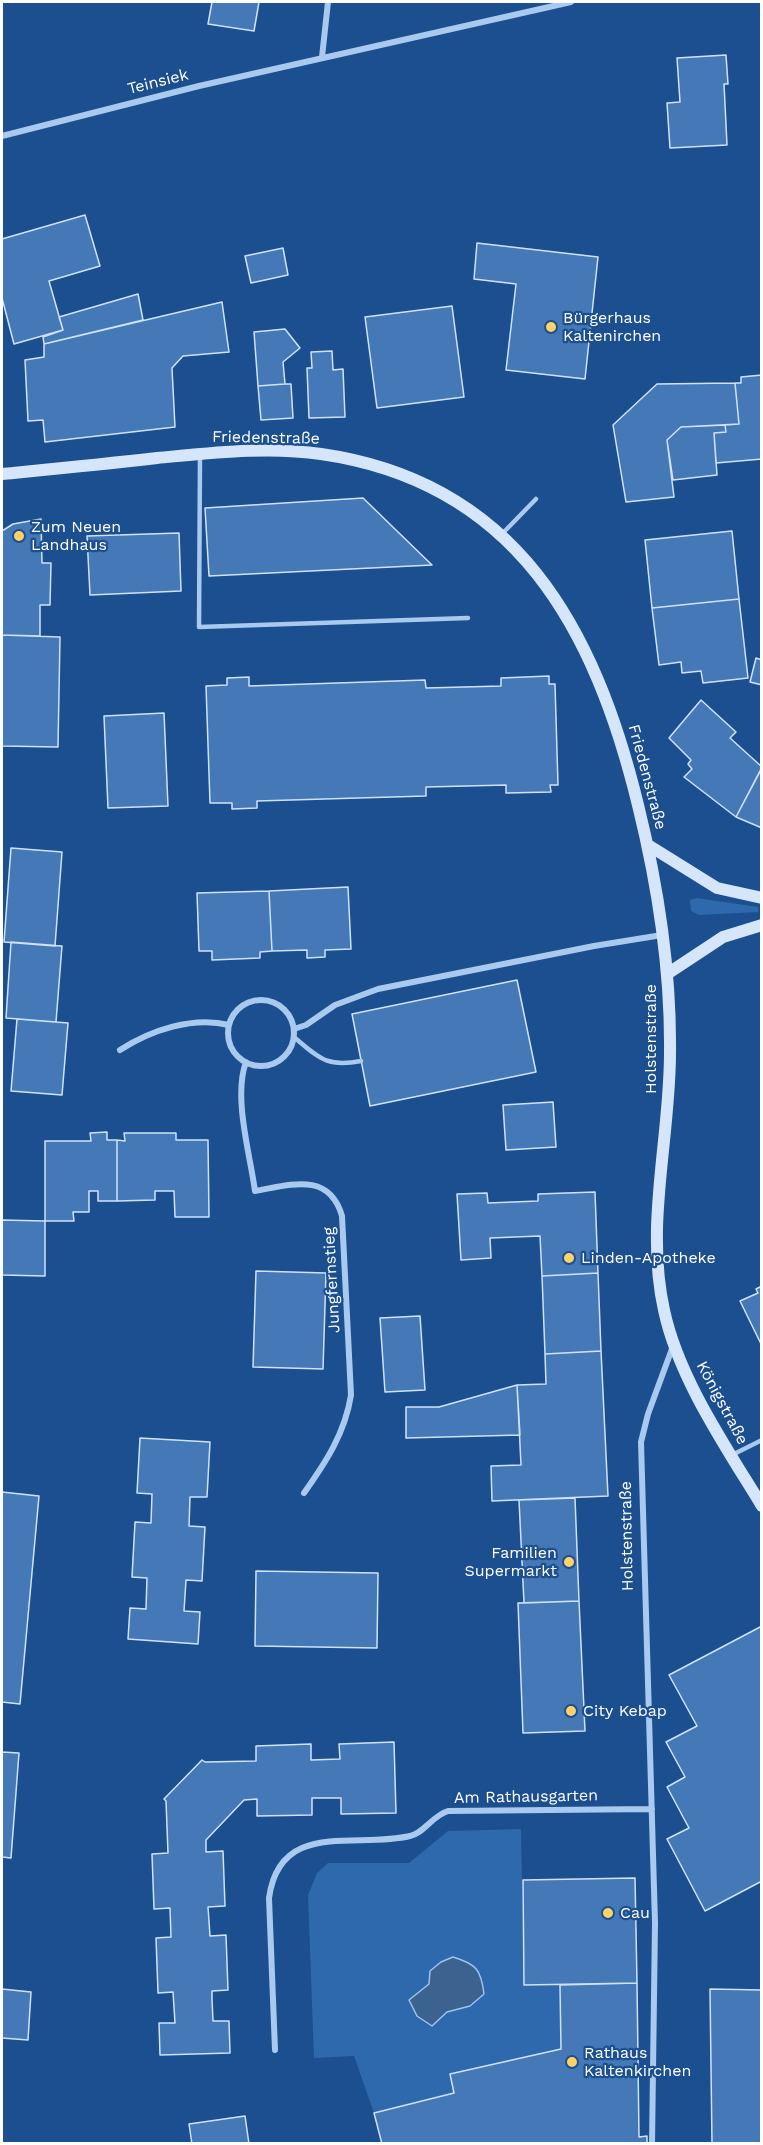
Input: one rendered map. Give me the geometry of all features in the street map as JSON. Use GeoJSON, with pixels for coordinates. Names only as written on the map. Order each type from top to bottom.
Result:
{"type":"FeatureCollection","features":[{"type":"Feature","properties":{"kind":"main road","name":"Friedenstraße"},"geometry":{"type":"LineString","coordinates":[[2,474],[200,454],[275,451],[317,453],[397,471],[435,486],[470,508],[501,535],[556,599],[586,650],[617,727],[648,845],[662,936]]}},
{"type":"Feature","properties":{"kind":"main road"},"geometry":{"type":"LineString","coordinates":[[648,845],[717,888],[762,898]]}},
{"type":"Feature","properties":{"kind":"main road"},"geometry":{"type":"LineString","coordinates":[[667,974],[723,937],[762,924]]}},
{"type":"Feature","properties":{"kind":"main road","name":"Holstenstraße"},"geometry":{"type":"LineString","coordinates":[[662,936],[667,974],[670,1055],[668,1108],[657,1202],[657,1239],[663,1308],[674,1346]]}},
{"type":"Feature","properties":{"kind":"main road","name":"Königstraße"},"geometry":{"type":"LineString","coordinates":[[674,1346],[762,1506]]}},
{"type":"Feature","properties":{"kind":"street"},"geometry":{"type":"LineString","coordinates":[[322,57],[328,2]]}},
{"type":"Feature","properties":{"kind":"street","name":"Teinsiek"},"geometry":{"type":"LineString","coordinates":[[2,136],[322,57],[571,2]]}},
{"type":"Feature","properties":{"kind":"street"},"geometry":{"type":"LineString","coordinates":[[294,1029],[306,1025],[335,1005],[378,989],[584,948],[662,936]]}},
{"type":"Feature","properties":{"kind":"street"},"geometry":{"type":"LineString","coordinates":[[263,1000],[275,1003],[285,1010],[294,1029],[291,1049],[278,1062],[258,1066],[246,1062],[232,1050],[228,1038],[229,1025],[243,1006],[263,1000]]}},
{"type":"Feature","properties":{"kind":"street"},"geometry":{"type":"LineString","coordinates":[[120,1050],[146,1036],[180,1025],[206,1022],[229,1025]]}},
{"type":"Feature","properties":{"kind":"street","name":"Jungfernstieg"},"geometry":{"type":"LineString","coordinates":[[246,1062],[242,1072],[242,1100],[255,1191],[298,1184],[316,1186],[333,1196],[339,1204],[342,1216],[351,1395],[348,1417],[340,1436],[304,1493]]}},
{"type":"Feature","properties":{"kind":"street","name":"Holstenstraße"},"geometry":{"type":"LineString","coordinates":[[652,2144],[655,1967],[641,1442],[648,1414],[674,1346]]}},
{"type":"Feature","properties":{"kind":"street","name":"Am Rathausgarten"},"geometry":{"type":"LineString","coordinates":[[275,2050],[269,1898],[275,1874],[291,1854],[301,1848],[328,1841],[414,1835],[432,1818],[448,1811],[652,1809]]}},
{"type":"Feature","properties":{"kind":"lane"},"geometry":{"type":"LineString","coordinates":[[200,454],[199,627],[468,618]]}},
{"type":"Feature","properties":{"kind":"lane"},"geometry":{"type":"LineString","coordinates":[[501,535],[536,499]]}},
{"type":"Feature","properties":{"kind":"lane"},"geometry":{"type":"LineString","coordinates":[[294,1037],[325,1062],[336,1064],[361,1061]]}},
{"type":"Feature","properties":{"kind":"lane"},"geometry":{"type":"LineString","coordinates":[[732,1455],[762,1440]]}},
{"type":"Feature","properties":{"kind":"shaded area"},"geometry":{"type":"Polygon","coordinates":[[[697,898],[758,907],[758,912],[699,915],[691,911],[690,900],[697,898]]]}},
{"type":"Feature","properties":{"kind":"shaded area"},"geometry":{"type":"Polygon","coordinates":[[[521,1829],[524,1985],[560,1985],[561,2049],[450,2074],[454,2093],[374,2113],[354,2056],[314,2058],[308,1895],[317,1873],[328,1863],[409,1863],[448,1831],[521,1829]]]}},
{"type":"Feature","properties":{"kind":"shaded area"},"geometry":{"type":"Polygon","coordinates":[[[453,1957],[467,1962],[476,1969],[484,1994],[470,2006],[447,2012],[432,2026],[417,2016],[409,2000],[429,1984],[430,1971],[441,1962],[453,1957]]]}},
{"type":"Feature","properties":{"kind":"building"},"geometry":{"type":"Polygon","coordinates":[[[212,2],[259,2],[254,31],[208,24],[212,2]]]}},
{"type":"Feature","properties":{"kind":"building"},"geometry":{"type":"Polygon","coordinates":[[[726,55],[728,84],[724,84],[727,145],[670,148],[667,103],[680,102],[677,58],[726,55]]]}},
{"type":"Feature","properties":{"kind":"building"},"geometry":{"type":"Polygon","coordinates":[[[85,215],[100,266],[49,281],[63,330],[14,344],[2,298],[2,239],[85,215]]]}},
{"type":"Feature","properties":{"kind":"building","name":"Bürgerhaus Kaltenirchen"},"geometry":{"type":"Polygon","coordinates":[[[477,243],[598,257],[585,379],[506,370],[516,284],[474,279],[477,243]]]}},
{"type":"Feature","properties":{"kind":"building"},"geometry":{"type":"Polygon","coordinates":[[[283,248],[288,275],[251,283],[245,256],[283,248]]]}},
{"type":"Feature","properties":{"kind":"building"},"geometry":{"type":"Polygon","coordinates":[[[138,294],[143,320],[44,344],[43,337],[63,330],[59,317],[138,294]]]}},
{"type":"Feature","properties":{"kind":"building"},"geometry":{"type":"Polygon","coordinates":[[[222,302],[229,352],[183,356],[172,368],[175,427],[45,442],[43,420],[28,421],[25,360],[44,357],[44,344],[222,302]]]}},
{"type":"Feature","properties":{"kind":"building"},"geometry":{"type":"Polygon","coordinates":[[[452,306],[464,397],[377,408],[365,317],[452,306]]]}},
{"type":"Feature","properties":{"kind":"building"},"geometry":{"type":"Polygon","coordinates":[[[285,329],[300,348],[283,362],[285,384],[258,386],[254,332],[285,329]]]}},
{"type":"Feature","properties":{"kind":"building"},"geometry":{"type":"Polygon","coordinates":[[[332,351],[333,370],[343,369],[345,417],[309,418],[307,368],[312,368],[311,352],[332,351]]]}},
{"type":"Feature","properties":{"kind":"building"},"geometry":{"type":"Polygon","coordinates":[[[762,375],[762,459],[716,463],[714,433],[726,432],[725,425],[739,424],[735,383],[741,383],[741,377],[762,375]]]}},
{"type":"Feature","properties":{"kind":"building"},"geometry":{"type":"Polygon","coordinates":[[[735,383],[739,424],[681,427],[667,440],[674,497],[626,502],[613,425],[657,384],[735,383]]]}},
{"type":"Feature","properties":{"kind":"building"},"geometry":{"type":"Polygon","coordinates":[[[291,384],[293,418],[261,420],[258,386],[291,384]]]}},
{"type":"Feature","properties":{"kind":"building"},"geometry":{"type":"Polygon","coordinates":[[[725,425],[726,432],[714,433],[717,475],[673,480],[667,440],[681,427],[725,425]]]}},
{"type":"Feature","properties":{"kind":"building"},"geometry":{"type":"Polygon","coordinates":[[[363,498],[432,565],[209,576],[205,508],[363,498]]]}},
{"type":"Feature","properties":{"kind":"building"},"geometry":{"type":"Polygon","coordinates":[[[41,519],[42,563],[51,563],[50,605],[40,605],[40,636],[2,635],[2,531],[13,524],[41,519]]]}},
{"type":"Feature","properties":{"kind":"building"},"geometry":{"type":"Polygon","coordinates":[[[732,531],[739,599],[652,608],[645,540],[732,531]]]}},
{"type":"Feature","properties":{"kind":"building"},"geometry":{"type":"Polygon","coordinates":[[[179,533],[181,591],[90,595],[87,536],[179,533]]]}},
{"type":"Feature","properties":{"kind":"building"},"geometry":{"type":"Polygon","coordinates":[[[739,599],[748,678],[703,683],[701,671],[682,673],[681,662],[659,665],[652,608],[739,599]]]}},
{"type":"Feature","properties":{"kind":"building"},"geometry":{"type":"Polygon","coordinates":[[[2,635],[60,637],[58,747],[2,746],[2,635]]]}},
{"type":"Feature","properties":{"kind":"building"},"geometry":{"type":"Polygon","coordinates":[[[756,658],[762,660],[762,685],[750,682],[756,658]]]}},
{"type":"Feature","properties":{"kind":"building"},"geometry":{"type":"Polygon","coordinates":[[[549,676],[549,684],[555,684],[558,785],[550,785],[551,792],[506,793],[506,785],[426,787],[426,796],[257,801],[257,808],[232,809],[232,803],[210,803],[206,686],[227,685],[227,678],[249,677],[249,686],[425,680],[426,688],[501,686],[501,678],[549,676]]]}},
{"type":"Feature","properties":{"kind":"building"},"geometry":{"type":"Polygon","coordinates":[[[701,700],[736,732],[730,738],[762,767],[736,817],[684,777],[692,769],[688,764],[691,760],[669,738],[701,700]]]}},
{"type":"Feature","properties":{"kind":"building"},"geometry":{"type":"Polygon","coordinates":[[[164,713],[168,806],[108,808],[104,716],[164,713]]]}},
{"type":"Feature","properties":{"kind":"building"},"geometry":{"type":"Polygon","coordinates":[[[762,768],[762,828],[736,817],[762,768]]]}},
{"type":"Feature","properties":{"kind":"building"},"geometry":{"type":"Polygon","coordinates":[[[11,848],[62,852],[55,946],[4,942],[11,848]]]}},
{"type":"Feature","properties":{"kind":"building"},"geometry":{"type":"Polygon","coordinates":[[[348,887],[351,949],[325,950],[325,957],[307,958],[307,950],[272,951],[269,891],[348,887]]]}},
{"type":"Feature","properties":{"kind":"building"},"geometry":{"type":"Polygon","coordinates":[[[269,891],[272,951],[260,952],[260,958],[212,960],[212,951],[199,951],[197,893],[269,891]]]}},
{"type":"Feature","properties":{"kind":"building"},"geometry":{"type":"Polygon","coordinates":[[[11,942],[62,946],[56,1022],[6,1018],[11,942]]]}},
{"type":"Feature","properties":{"kind":"building"},"geometry":{"type":"Polygon","coordinates":[[[517,980],[536,1072],[370,1106],[352,1014],[517,980]]]}},
{"type":"Feature","properties":{"kind":"building"},"geometry":{"type":"Polygon","coordinates":[[[17,1019],[68,1023],[62,1095],[11,1091],[17,1019]]]}},
{"type":"Feature","properties":{"kind":"building"},"geometry":{"type":"Polygon","coordinates":[[[553,1102],[556,1147],[506,1150],[503,1105],[553,1102]]]}},
{"type":"Feature","properties":{"kind":"building"},"geometry":{"type":"Polygon","coordinates":[[[107,1132],[107,1140],[117,1140],[117,1201],[98,1201],[98,1191],[89,1191],[89,1212],[73,1212],[74,1221],[45,1221],[45,1141],[91,1141],[90,1133],[107,1132]]]}},
{"type":"Feature","properties":{"kind":"building"},"geometry":{"type":"Polygon","coordinates":[[[124,1133],[176,1133],[176,1140],[208,1140],[209,1217],[175,1217],[174,1191],[155,1191],[155,1200],[117,1201],[117,1140],[125,1141],[124,1133]]]}},
{"type":"Feature","properties":{"kind":"building"},"geometry":{"type":"Polygon","coordinates":[[[595,1192],[598,1273],[542,1276],[540,1236],[490,1238],[491,1258],[461,1260],[457,1194],[487,1193],[488,1203],[538,1201],[538,1194],[595,1192]]]}},
{"type":"Feature","properties":{"kind":"building"},"geometry":{"type":"Polygon","coordinates":[[[2,1220],[45,1221],[45,1276],[2,1275],[2,1220]]]}},
{"type":"Feature","properties":{"kind":"building"},"geometry":{"type":"Polygon","coordinates":[[[256,1271],[326,1273],[323,1369],[253,1367],[256,1271]]]}},
{"type":"Feature","properties":{"kind":"building"},"geometry":{"type":"Polygon","coordinates":[[[598,1273],[601,1351],[545,1354],[542,1276],[598,1273]]]}},
{"type":"Feature","properties":{"kind":"building"},"geometry":{"type":"Polygon","coordinates":[[[762,1286],[762,1346],[740,1301],[758,1293],[756,1289],[762,1286]]]}},
{"type":"Feature","properties":{"kind":"building"},"geometry":{"type":"Polygon","coordinates":[[[420,1316],[425,1390],[385,1392],[380,1318],[420,1316]]]}},
{"type":"Feature","properties":{"kind":"building"},"geometry":{"type":"Polygon","coordinates":[[[601,1351],[608,1496],[492,1501],[491,1466],[521,1465],[517,1385],[546,1384],[545,1354],[601,1351]]]}},
{"type":"Feature","properties":{"kind":"building"},"geometry":{"type":"Polygon","coordinates":[[[517,1385],[520,1435],[406,1438],[406,1407],[439,1407],[517,1385]]]}},
{"type":"Feature","properties":{"kind":"building"},"geometry":{"type":"Polygon","coordinates":[[[140,1438],[210,1442],[207,1497],[190,1497],[189,1526],[205,1527],[202,1581],[186,1580],[184,1611],[200,1612],[198,1644],[128,1639],[130,1608],[146,1609],[147,1578],[132,1577],[135,1522],[151,1523],[152,1494],[137,1493],[140,1438]]]}},
{"type":"Feature","properties":{"kind":"building"},"geometry":{"type":"Polygon","coordinates":[[[2,1492],[39,1496],[20,1704],[2,1702],[2,1492]]]}},
{"type":"Feature","properties":{"kind":"building"},"geometry":{"type":"Polygon","coordinates":[[[575,1498],[579,1601],[524,1603],[519,1500],[575,1498]]]}},
{"type":"Feature","properties":{"kind":"building"},"geometry":{"type":"Polygon","coordinates":[[[256,1571],[378,1573],[377,1648],[255,1646],[256,1571]]]}},
{"type":"Feature","properties":{"kind":"building"},"geometry":{"type":"Polygon","coordinates":[[[579,1601],[585,1731],[523,1733],[518,1603],[579,1601]]]}},
{"type":"Feature","properties":{"kind":"building"},"geometry":{"type":"Polygon","coordinates":[[[762,1626],[762,1881],[705,1911],[667,1839],[689,1828],[667,1787],[685,1777],[666,1742],[697,1726],[669,1675],[762,1626]]]}},
{"type":"Feature","properties":{"kind":"building"},"geometry":{"type":"Polygon","coordinates":[[[394,1742],[396,1813],[341,1814],[341,1798],[312,1798],[312,1815],[257,1816],[257,1799],[244,1800],[206,1840],[206,1852],[223,1851],[225,1906],[208,1907],[210,1936],[226,1935],[228,1990],[212,1991],[212,1999],[213,2021],[229,2021],[230,2053],[160,2055],[159,2023],[175,2023],[173,1992],[158,1993],[156,1938],[171,1937],[170,1908],[154,1909],[152,1854],[168,1853],[166,1801],[164,1799],[202,1760],[205,1762],[256,1761],[256,1746],[311,1744],[311,1760],[340,1759],[339,1744],[394,1742]]]}},
{"type":"Feature","properties":{"kind":"building"},"geometry":{"type":"Polygon","coordinates":[[[2,1752],[19,1753],[11,1858],[2,1857],[2,1752]]]}},
{"type":"Feature","properties":{"kind":"building"},"geometry":{"type":"Polygon","coordinates":[[[635,1878],[637,1983],[524,1985],[523,1880],[635,1878]]]}},
{"type":"Feature","properties":{"kind":"building","name":"Rathaus Kaltenkirchen"},"geometry":{"type":"Polygon","coordinates":[[[637,1983],[639,2137],[647,2136],[647,2144],[382,2144],[374,2113],[454,2093],[450,2074],[561,2049],[560,1985],[637,1983]]]}},
{"type":"Feature","properties":{"kind":"building"},"geometry":{"type":"Polygon","coordinates":[[[2,1989],[31,1992],[28,2040],[2,2038],[2,1989]]]}},
{"type":"Feature","properties":{"kind":"building"},"geometry":{"type":"Polygon","coordinates":[[[710,1989],[762,1990],[762,2144],[712,2144],[710,1989]]]}},
{"type":"Feature","properties":{"kind":"building"},"geometry":{"type":"Polygon","coordinates":[[[245,2116],[249,2144],[192,2144],[189,2124],[245,2116]]]}},
{"type":"Feature","properties":{"kind":"place","name":"Bürgerhaus Kaltenirchen"},"geometry":{"type":"Point","coordinates":[551,327]}},
{"type":"Feature","properties":{"kind":"place","name":"Zum Neuen Landhaus"},"geometry":{"type":"Point","coordinates":[19,536]}},
{"type":"Feature","properties":{"kind":"place","name":"Linden-Apotheke"},"geometry":{"type":"Point","coordinates":[569,1258]}},
{"type":"Feature","properties":{"kind":"place","name":"Familien Supermarkt"},"geometry":{"type":"Point","coordinates":[569,1562]}},
{"type":"Feature","properties":{"kind":"place","name":"City Kebap"},"geometry":{"type":"Point","coordinates":[571,1711]}},
{"type":"Feature","properties":{"kind":"place","name":"Cau"},"geometry":{"type":"Point","coordinates":[608,1913]}},
{"type":"Feature","properties":{"kind":"place","name":"Rathaus Kaltenkirchen"},"geometry":{"type":"Point","coordinates":[572,2062]}}]}
